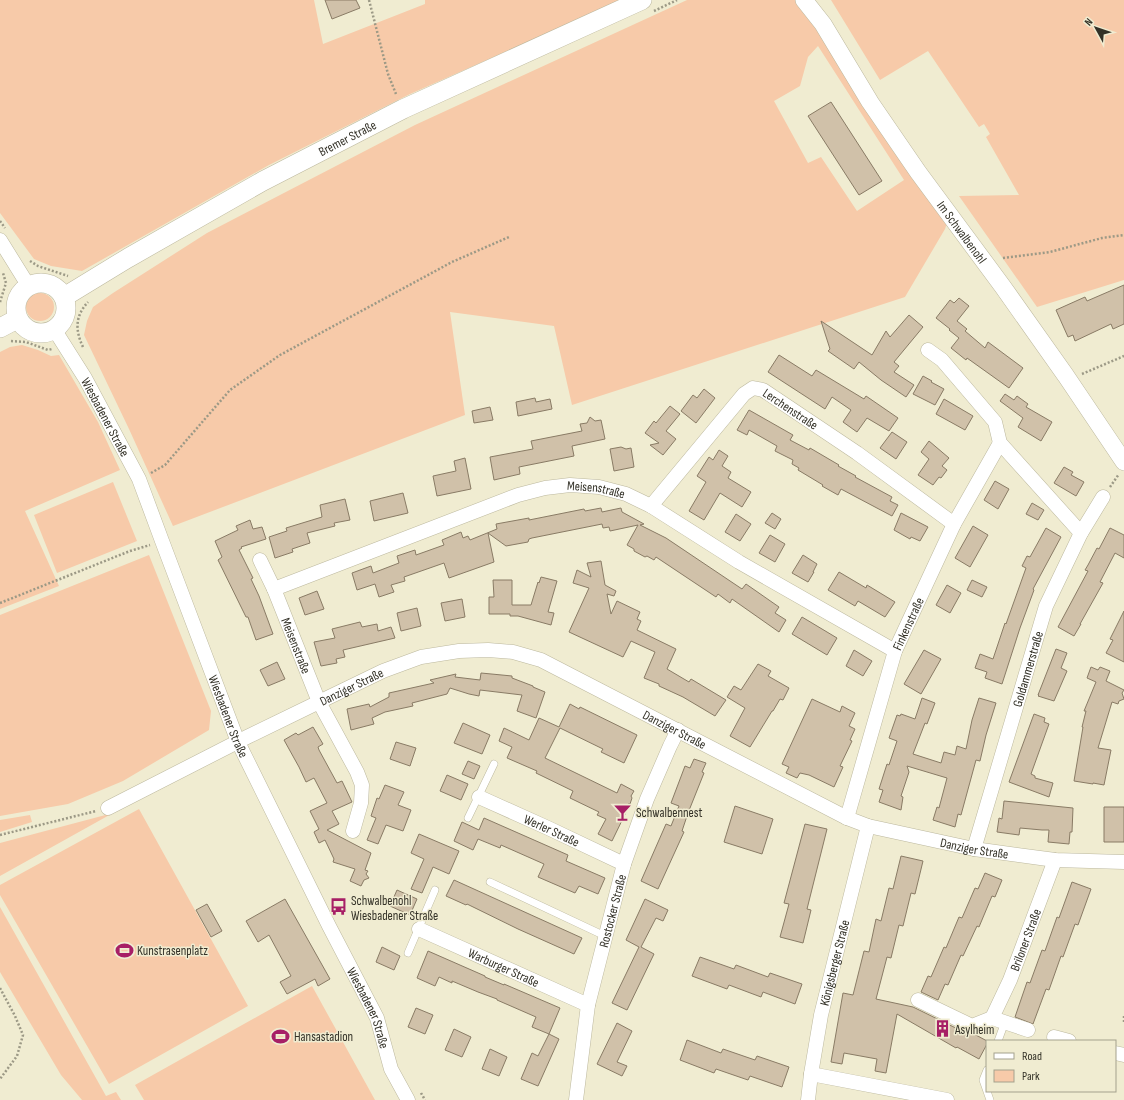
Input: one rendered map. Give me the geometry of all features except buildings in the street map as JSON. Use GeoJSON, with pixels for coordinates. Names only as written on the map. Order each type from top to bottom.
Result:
{"type":"FeatureCollection","features":[{"type":"Feature","properties":{"kind":"main road","name":"Bremer Straße"},"geometry":{"type":"LineString","coordinates":[[64,296],[263,181],[403,110],[647,6]]}},
{"type":"Feature","properties":{"kind":"main road"},"geometry":{"type":"LineString","coordinates":[[41,282],[48,283],[54,286],[64,296],[66,309],[58,337],[49,332],[36,333],[25,328],[7,324],[15,311],[15,304],[18,296],[28,285],[41,282]]}},
{"type":"Feature","properties":{"kind":"street","name":"Im Schwalbenohl"},"geometry":{"type":"LineString","coordinates":[[804,0],[823,24],[870,102],[918,172],[1057,363],[1122,468]]}},
{"type":"Feature","properties":{"kind":"street"},"geometry":{"type":"LineString","coordinates":[[4,236],[28,285]]}},
{"type":"Feature","properties":{"kind":"street","name":"Wiesbadener Straße"},"geometry":{"type":"LineString","coordinates":[[58,337],[85,378],[139,479],[238,742],[329,926],[377,1018],[391,1068],[408,1100]]}},
{"type":"Feature","properties":{"kind":"street"},"geometry":{"type":"LineString","coordinates":[[928,350],[942,360],[995,422],[1000,444],[1081,533]]}},
{"type":"Feature","properties":{"kind":"street","name":"Lerchenstraße"},"geometry":{"type":"LineString","coordinates":[[651,506],[744,394],[753,388],[764,390],[857,453],[954,524]]}},
{"type":"Feature","properties":{"kind":"street","name":"Finkenstraße"},"geometry":{"type":"LineString","coordinates":[[847,818],[894,651],[954,524],[1000,444]]}},
{"type":"Feature","properties":{"kind":"street","name":"Meisenstraße"},"geometry":{"type":"LineString","coordinates":[[274,590],[518,495],[545,488],[570,485],[599,487],[626,494],[651,506],[739,562],[894,651]]}},
{"type":"Feature","properties":{"kind":"street","name":"Goldammerstraße"},"geometry":{"type":"LineString","coordinates":[[974,849],[1046,606],[1081,533],[1103,497]]}},
{"type":"Feature","properties":{"kind":"street","name":"Meisenstraße"},"geometry":{"type":"LineString","coordinates":[[260,560],[274,590],[318,702],[357,772],[362,786],[361,803],[353,831]]}},
{"type":"Feature","properties":{"kind":"street","name":"Danziger Straße"},"geometry":{"type":"LineString","coordinates":[[108,808],[318,702],[383,671],[422,657],[459,651],[488,650],[513,652],[541,660],[847,818],[868,826],[974,849],[1055,860],[1124,862]]}},
{"type":"Feature","properties":{"kind":"street","name":"Rostocker Straße"},"geometry":{"type":"LineString","coordinates":[[576,1100],[588,1005],[624,864],[647,800],[678,730]]}},
{"type":"Feature","properties":{"kind":"street","name":"Werler Straße"},"geometry":{"type":"LineString","coordinates":[[479,797],[624,864]]}},
{"type":"Feature","properties":{"kind":"street","name":"Königsberger Straße"},"geometry":{"type":"LineString","coordinates":[[808,1100],[821,1015],[868,826]]}},
{"type":"Feature","properties":{"kind":"street","name":"Briloner Straße"},"geometry":{"type":"LineString","coordinates":[[999,1020],[1010,980],[1055,860]]}},
{"type":"Feature","properties":{"kind":"street","name":"Warburger Straße"},"geometry":{"type":"LineString","coordinates":[[419,929],[588,1005]]}},
{"type":"Feature","properties":{"kind":"street"},"geometry":{"type":"LineString","coordinates":[[918,1000],[972,1026],[999,1020],[1028,1030]]}},
{"type":"Feature","properties":{"kind":"street"},"geometry":{"type":"LineString","coordinates":[[1054,1037],[1066,1040]]}},
{"type":"Feature","properties":{"kind":"street"},"geometry":{"type":"LineString","coordinates":[[811,1074],[914,1097],[947,1100]]}},
{"type":"Feature","properties":{"kind":"lane"},"geometry":{"type":"LineString","coordinates":[[468,818],[494,764]]}},
{"type":"Feature","properties":{"kind":"lane"},"geometry":{"type":"LineString","coordinates":[[490,882],[605,936]]}},
{"type":"Feature","properties":{"kind":"lane"},"geometry":{"type":"LineString","coordinates":[[408,953],[435,890]]}},
{"type":"Feature","properties":{"kind":"lane"},"geometry":{"type":"LineString","coordinates":[[998,1040],[999,1020]]}},
{"type":"Feature","properties":{"kind":"lane"},"geometry":{"type":"LineString","coordinates":[[986,1072],[983,1080],[986,1089]]}},
{"type":"Feature","properties":{"kind":"path"},"geometry":{"type":"LineString","coordinates":[[369,0],[388,74],[403,110]]}},
{"type":"Feature","properties":{"kind":"path"},"geometry":{"type":"LineString","coordinates":[[647,6],[678,0]]}},
{"type":"Feature","properties":{"kind":"path"},"geometry":{"type":"LineString","coordinates":[[0,220],[4,236]]}},
{"type":"Feature","properties":{"kind":"path"},"geometry":{"type":"LineString","coordinates":[[1003,258],[1050,252],[1102,238],[1124,235]]}},
{"type":"Feature","properties":{"kind":"path"},"geometry":{"type":"LineString","coordinates":[[139,479],[165,465],[230,390],[280,354],[452,262],[509,237]]}},
{"type":"Feature","properties":{"kind":"path"},"geometry":{"type":"LineString","coordinates":[[29,260],[38,266],[73,279]]}},
{"type":"Feature","properties":{"kind":"path"},"geometry":{"type":"LineString","coordinates":[[0,302],[6,283],[2,270]]}},
{"type":"Feature","properties":{"kind":"path"},"geometry":{"type":"LineString","coordinates":[[7,324],[9,342],[26,342],[48,350],[52,349],[58,337],[78,337],[77,326],[80,315],[83,307],[90,301]]}},
{"type":"Feature","properties":{"kind":"path"},"geometry":{"type":"LineString","coordinates":[[1080,375],[1124,356]]}},
{"type":"Feature","properties":{"kind":"path"},"geometry":{"type":"LineString","coordinates":[[1103,497],[1122,468]]}},
{"type":"Feature","properties":{"kind":"path"},"geometry":{"type":"LineString","coordinates":[[0,603],[130,551],[162,541]]}},
{"type":"Feature","properties":{"kind":"path"},"geometry":{"type":"LineString","coordinates":[[0,835],[108,808]]}},
{"type":"Feature","properties":{"kind":"path"},"geometry":{"type":"LineString","coordinates":[[0,988],[23,1035],[17,1056],[0,1079]]}},
{"type":"Feature","properties":{"kind":"path"},"geometry":{"type":"LineString","coordinates":[[1124,1016],[1124,1023]]}},
{"type":"Feature","properties":{"kind":"path"},"geometry":{"type":"LineString","coordinates":[[418,1088],[425,1100]]}},
{"type":"Feature","properties":{"kind":"green space"},"geometry":{"type":"Polygon","coordinates":[[[0,0],[314,0],[323,44],[425,4],[425,0],[623,0],[410,94],[269,165],[82,271],[51,266],[34,259],[0,213],[0,0]]]}},
{"type":"Feature","properties":{"kind":"green space"},"geometry":{"type":"Polygon","coordinates":[[[687,0],[795,0],[816,26],[891,148],[947,223],[945,229],[905,297],[572,405],[554,326],[450,312],[465,415],[173,526],[84,335],[87,321],[93,307],[207,233],[415,125],[687,0]],[[818,46],[808,57],[800,86],[774,101],[808,163],[821,157],[857,211],[904,180],[818,46]]]}},
{"type":"Feature","properties":{"kind":"green space"},"geometry":{"type":"Polygon","coordinates":[[[831,0],[1124,0],[1124,280],[1037,307],[959,196],[1019,195],[986,137],[990,134],[984,124],[979,127],[928,51],[880,80],[831,0]]]}},
{"type":"Feature","properties":{"kind":"green space"},"geometry":{"type":"Polygon","coordinates":[[[40,293],[50,297],[54,307],[50,317],[40,321],[30,317],[26,307],[30,297],[40,293]]]}},
{"type":"Feature","properties":{"kind":"green space"},"geometry":{"type":"Polygon","coordinates":[[[22,345],[51,356],[59,355],[98,422],[120,470],[25,511],[59,586],[0,609],[0,352],[10,347],[22,345]]]}},
{"type":"Feature","properties":{"kind":"green space"},"geometry":{"type":"Polygon","coordinates":[[[113,482],[137,541],[57,573],[34,515],[113,482]]]}},
{"type":"Feature","properties":{"kind":"green space"},"geometry":{"type":"Polygon","coordinates":[[[149,555],[211,711],[209,730],[123,781],[68,804],[0,816],[0,615],[149,555]]]}},
{"type":"Feature","properties":{"kind":"green space","name":"Kunstrasenplatz"},"geometry":{"type":"Polygon","coordinates":[[[139,809],[248,1006],[109,1084],[0,895],[0,885],[139,809]]]}},
{"type":"Feature","properties":{"kind":"green space"},"geometry":{"type":"Polygon","coordinates":[[[113,813],[0,876],[0,843],[113,813]]]}},
{"type":"Feature","properties":{"kind":"green space"},"geometry":{"type":"Polygon","coordinates":[[[30,815],[32,822],[0,832],[0,820],[30,815]]]}},
{"type":"Feature","properties":{"kind":"green space"},"geometry":{"type":"Polygon","coordinates":[[[0,907],[106,1096],[116,1092],[121,1100],[82,1100],[61,1075],[0,972],[0,907]]]}},
{"type":"Feature","properties":{"kind":"green space","name":"Hansastadion"},"geometry":{"type":"Polygon","coordinates":[[[312,986],[375,1100],[144,1100],[135,1085],[312,986]]]}},
{"type":"Feature","properties":{"kind":"place","name":"Schwalbennest"},"geometry":{"type":"Point","coordinates":[623,812]}},
{"type":"Feature","properties":{"kind":"place","name":"Schwalbenohl Wiesbadener Straße"},"geometry":{"type":"Point","coordinates":[338,907]}},
{"type":"Feature","properties":{"kind":"place","name":"Kunstrasenplatz"},"geometry":{"type":"Point","coordinates":[124,950]}},
{"type":"Feature","properties":{"kind":"place","name":"Asylheim"},"geometry":{"type":"Point","coordinates":[942,1029]}},
{"type":"Feature","properties":{"kind":"place","name":"Hansastadion"},"geometry":{"type":"Point","coordinates":[281,1036]}}]}
